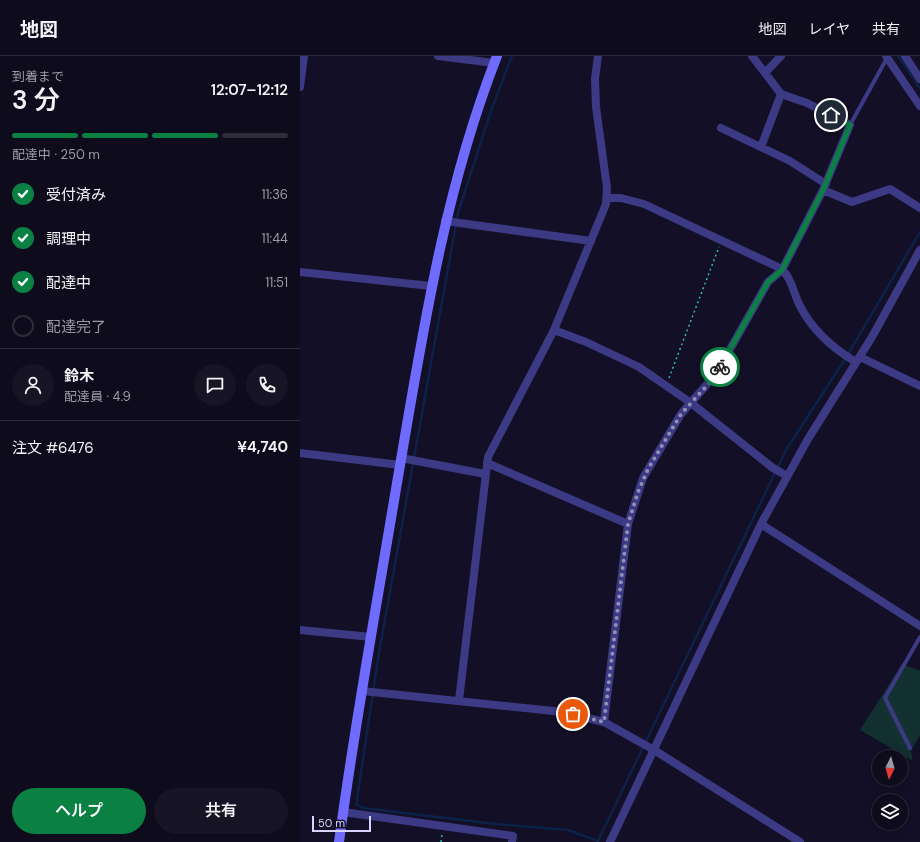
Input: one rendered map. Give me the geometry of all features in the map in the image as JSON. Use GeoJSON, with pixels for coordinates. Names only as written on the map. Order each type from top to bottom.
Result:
{"type":"FeatureCollection","features":[{"type":"Feature","properties":{"kind":"street"},"geometry":{"type":"LineString","coordinates":[[300,87],[304,56]]}},
{"type":"Feature","properties":{"kind":"street"},"geometry":{"type":"LineString","coordinates":[[339,842],[362,691],[431,286],[449,221],[472,123],[496,59],[438,56]]}},
{"type":"Feature","properties":{"kind":"street"},"geometry":{"type":"LineString","coordinates":[[459,700],[485,474],[491,449],[554,330],[603,214],[607,198],[595,90],[598,56]]}},
{"type":"Feature","properties":{"kind":"street"},"geometry":{"type":"LineString","coordinates":[[604,722],[628,524],[643,478],[681,414],[716,374],[768,282],[782,270],[824,187],[850,125],[807,103],[781,94],[752,56]]}},
{"type":"Feature","properties":{"kind":"street"},"geometry":{"type":"LineString","coordinates":[[765,73],[781,56]]}},
{"type":"Feature","properties":{"kind":"street"},"geometry":{"type":"LineString","coordinates":[[905,56],[920,79]]}},
{"type":"Feature","properties":{"kind":"street"},"geometry":{"type":"LineString","coordinates":[[886,57],[920,106]]}},
{"type":"Feature","properties":{"kind":"street"},"geometry":{"type":"LineString","coordinates":[[761,147],[781,94]]}},
{"type":"Feature","properties":{"kind":"street"},"geometry":{"type":"LineString","coordinates":[[721,128],[790,160],[824,187],[852,202],[890,188],[920,208]]}},
{"type":"Feature","properties":{"kind":"street"},"geometry":{"type":"LineString","coordinates":[[607,198],[632,200],[722,240],[782,270],[789,278],[800,305],[812,325],[828,343],[842,353],[920,386]]}},
{"type":"Feature","properties":{"kind":"street"},"geometry":{"type":"LineString","coordinates":[[449,221],[591,241]]}},
{"type":"Feature","properties":{"kind":"street"},"geometry":{"type":"LineString","coordinates":[[610,842],[652,749],[785,475],[856,359],[920,250]]}},
{"type":"Feature","properties":{"kind":"street"},"geometry":{"type":"LineString","coordinates":[[300,272],[431,286]]}},
{"type":"Feature","properties":{"kind":"street"},"geometry":{"type":"LineString","coordinates":[[554,330],[586,342],[639,367],[690,403],[773,468],[785,475]]}},
{"type":"Feature","properties":{"kind":"street"},"geometry":{"type":"LineString","coordinates":[[300,453],[401,462],[415,461],[485,474]]}},
{"type":"Feature","properties":{"kind":"street"},"geometry":{"type":"LineString","coordinates":[[487,463],[628,524]]}},
{"type":"Feature","properties":{"kind":"street"},"geometry":{"type":"LineString","coordinates":[[761,524],[920,626]]}},
{"type":"Feature","properties":{"kind":"street"},"geometry":{"type":"LineString","coordinates":[[300,630],[371,638]]}},
{"type":"Feature","properties":{"kind":"street"},"geometry":{"type":"LineString","coordinates":[[362,691],[563,712],[604,722],[652,749],[800,842]]}},
{"type":"Feature","properties":{"kind":"street"},"geometry":{"type":"LineString","coordinates":[[343,812],[513,836],[512,842]]}},
{"type":"Feature","properties":{"kind":"lane"},"geometry":{"type":"LineString","coordinates":[[850,125],[886,57]]}},
{"type":"Feature","properties":{"kind":"lane"},"geometry":{"type":"LineString","coordinates":[[910,748],[885,698],[920,636]]}},
{"type":"Feature","properties":{"kind":"path"},"geometry":{"type":"LineString","coordinates":[[666,386],[722,240]]}},
{"type":"Feature","properties":{"kind":"green space"},"geometry":{"type":"Polygon","coordinates":[[[902,664],[920,671],[920,735],[911,751],[913,761],[908,758],[908,750],[894,750],[860,730],[902,664]]]}},
{"type":"Feature","properties":{"kind":"waterway"},"geometry":{"type":"LineString","coordinates":[[512,56],[491,111],[458,213],[379,653],[357,805],[363,808],[495,824],[568,830],[598,841]]}},
{"type":"Feature","properties":{"kind":"waterway"},"geometry":{"type":"LineString","coordinates":[[898,56],[920,88]]}},
{"type":"Feature","properties":{"kind":"waterway"},"geometry":{"type":"LineString","coordinates":[[598,841],[786,450],[847,356],[920,232]]}},
{"type":"Feature","properties":{"kind":"way so far"},"geometry":{"type":"LineString","coordinates":[[573,714],[604,722],[624,550],[628,524],[638,492],[643,478],[684,409],[706,387],[720,367]]}},
{"type":"Feature","properties":{"kind":"route"},"geometry":{"type":"LineString","coordinates":[[720,367],[768,282],[782,270],[836,162],[850,125],[831,115]]}}]}
